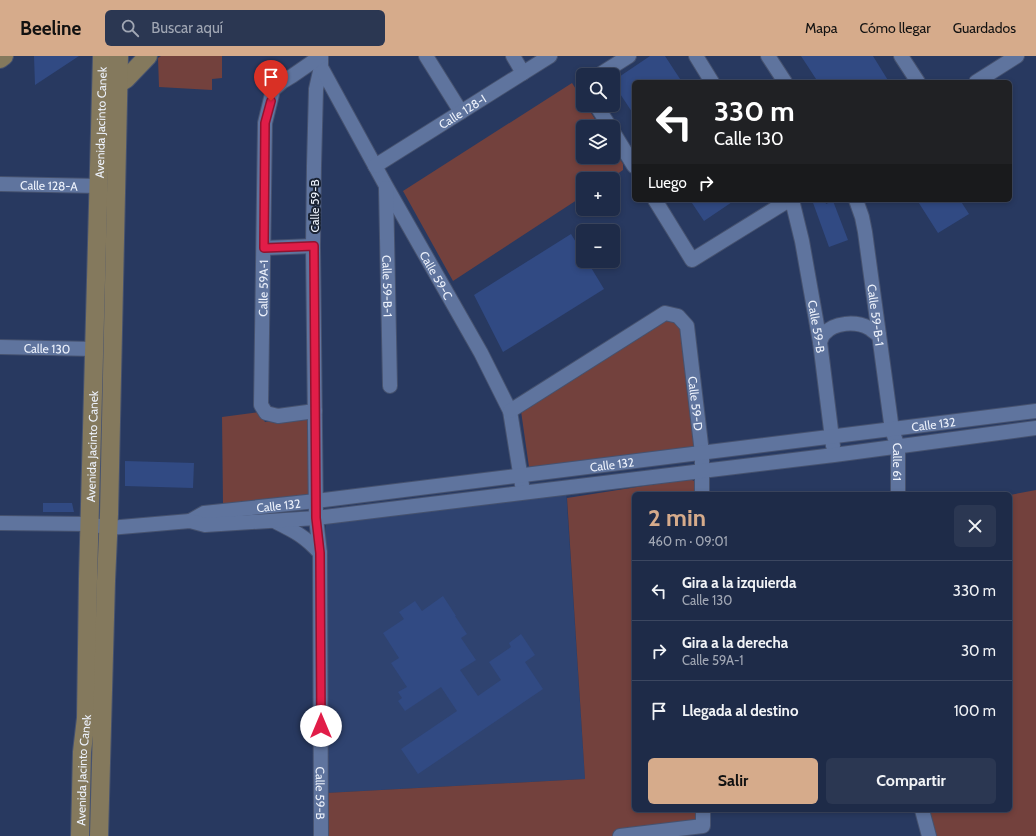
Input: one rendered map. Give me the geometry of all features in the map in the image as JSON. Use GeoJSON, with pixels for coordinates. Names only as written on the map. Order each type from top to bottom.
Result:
{"type":"FeatureCollection","features":[{"type":"Feature","properties":{"kind":"main road"},"geometry":{"type":"LineString","coordinates":[[0,59],[4,56]]}},
{"type":"Feature","properties":{"kind":"main road","name":"Avenida Jacinto Canek"},"geometry":{"type":"LineString","coordinates":[[99,836],[97,579],[90,524],[102,56]]}},
{"type":"Feature","properties":{"kind":"main road","name":"Avenida Jacinto Canek"},"geometry":{"type":"LineString","coordinates":[[80,836],[82,752],[97,579],[109,528],[119,56]]}},
{"type":"Feature","properties":{"kind":"main road"},"geometry":{"type":"LineString","coordinates":[[118,84],[126,79],[148,56]]}},
{"type":"Feature","properties":{"kind":"main road"},"geometry":{"type":"LineString","coordinates":[[92,439],[111,439]]}},
{"type":"Feature","properties":{"kind":"street"},"geometry":{"type":"LineString","coordinates":[[426,56],[461,112]]}},
{"type":"Feature","properties":{"kind":"street"},"geometry":{"type":"LineString","coordinates":[[513,56],[523,73]]}},
{"type":"Feature","properties":{"kind":"street","name":"Calle 128-I"},"geometry":{"type":"LineString","coordinates":[[375,166],[550,56]]}},
{"type":"Feature","properties":{"kind":"street"},"geometry":{"type":"LineString","coordinates":[[610,68],[629,56]]}},
{"type":"Feature","properties":{"kind":"street"},"geometry":{"type":"LineString","coordinates":[[696,56],[711,80]]}},
{"type":"Feature","properties":{"kind":"street"},"geometry":{"type":"LineString","coordinates":[[768,56],[784,80]]}},
{"type":"Feature","properties":{"kind":"street"},"geometry":{"type":"LineString","coordinates":[[901,56],[917,80]]}},
{"type":"Feature","properties":{"kind":"street"},"geometry":{"type":"LineString","coordinates":[[978,80],[1001,60],[1017,56]]}},
{"type":"Feature","properties":{"kind":"street","name":"Calle 59A-1"},"geometry":{"type":"LineString","coordinates":[[315,411],[278,416],[266,414],[261,404],[265,123],[274,90],[282,82],[321,60]]}},
{"type":"Feature","properties":{"kind":"street","name":"Calle 59-C"},"geometry":{"type":"LineString","coordinates":[[321,60],[375,166],[481,353],[510,411],[522,476],[523,493]]}},
{"type":"Feature","properties":{"kind":"street","name":"Calle 59-B"},"geometry":{"type":"LineString","coordinates":[[321,60],[316,89],[314,166],[316,518],[320,553],[321,836]]}},
{"type":"Feature","properties":{"kind":"street"},"geometry":{"type":"LineString","coordinates":[[620,143],[632,163]]}},
{"type":"Feature","properties":{"kind":"street","name":"Calle 128-A"},"geometry":{"type":"LineString","coordinates":[[0,184],[98,186]]}},
{"type":"Feature","properties":{"kind":"street","name":"Calle 59-B-1"},"geometry":{"type":"LineString","coordinates":[[386,186],[390,386]]}},
{"type":"Feature","properties":{"kind":"street"},"geometry":{"type":"LineString","coordinates":[[656,202],[692,260],[784,202]]}},
{"type":"Feature","properties":{"kind":"street","name":"Calle 59-B"},"geometry":{"type":"LineString","coordinates":[[788,202],[802,241],[820,342],[834,454]]}},
{"type":"Feature","properties":{"kind":"street","name":"Calle 59-B-1"},"geometry":{"type":"LineString","coordinates":[[857,202],[865,232],[892,430]]}},
{"type":"Feature","properties":{"kind":"street"},"geometry":{"type":"LineString","coordinates":[[264,248],[314,246]]}},
{"type":"Feature","properties":{"kind":"street","name":"Calle 59-D"},"geometry":{"type":"LineString","coordinates":[[510,411],[665,313],[678,316],[687,326],[702,453],[702,492]]}},
{"type":"Feature","properties":{"kind":"street"},"geometry":{"type":"LineString","coordinates":[[820,342],[824,334],[834,327],[846,323],[858,324],[869,328],[879,336]]}},
{"type":"Feature","properties":{"kind":"street","name":"Calle 130"},"geometry":{"type":"LineString","coordinates":[[0,347],[94,349]]}},
{"type":"Feature","properties":{"kind":"street","name":"Calle 132"},"geometry":{"type":"LineString","coordinates":[[190,521],[204,513],[522,476],[1036,412]]}},
{"type":"Feature","properties":{"kind":"street","name":"Calle 132"},"geometry":{"type":"LineString","coordinates":[[0,523],[90,524],[109,528],[190,521],[205,525],[316,518],[702,471],[1036,428]]}},
{"type":"Feature","properties":{"kind":"street","name":"Calle 61"},"geometry":{"type":"LineString","coordinates":[[892,430],[898,446],[898,492]]}},
{"type":"Feature","properties":{"kind":"street"},"geometry":{"type":"LineString","coordinates":[[273,521],[299,534],[320,553]]}},
{"type":"Feature","properties":{"kind":"street"},"geometry":{"type":"LineString","coordinates":[[620,836],[703,826],[703,812]]}},
{"type":"Feature","properties":{"kind":"street"},"geometry":{"type":"LineString","coordinates":[[923,812],[929,836]]}},
{"type":"Feature","properties":{"kind":"shaded area"},"geometry":{"type":"Polygon","coordinates":[[[161,56],[222,56],[222,78],[212,79],[212,90],[159,87],[158,58],[161,56]]]}},
{"type":"Feature","properties":{"kind":"shaded area"},"geometry":{"type":"Polygon","coordinates":[[[572,83],[576,89],[576,112],[590,112],[596,120],[576,120],[576,164],[620,164],[620,159],[623,164],[623,170],[620,172],[576,172],[576,201],[453,281],[403,191],[572,83]]]}},
{"type":"Feature","properties":{"kind":"shaded area"},"geometry":{"type":"Polygon","coordinates":[[[665,313],[687,326],[696,447],[529,467],[520,404],[665,313]]]}},
{"type":"Feature","properties":{"kind":"shaded area"},"geometry":{"type":"Polygon","coordinates":[[[259,412],[265,422],[312,416],[312,494],[223,505],[222,417],[259,412]]]}},
{"type":"Feature","properties":{"kind":"shaded area"},"geometry":{"type":"Polygon","coordinates":[[[688,479],[696,482],[700,492],[632,492],[632,812],[703,812],[703,826],[620,836],[328,836],[326,793],[585,779],[567,498],[688,479]]]}},
{"type":"Feature","properties":{"kind":"shaded area"},"geometry":{"type":"Polygon","coordinates":[[[566,489],[585,779],[326,793],[326,521],[566,489]]]}},
{"type":"Feature","properties":{"kind":"shaded area"},"geometry":{"type":"Polygon","coordinates":[[[1036,490],[1036,836],[936,836],[930,812],[1012,812],[1012,495],[1036,490]]]}},
{"type":"Feature","properties":{"kind":"building"},"geometry":{"type":"Polygon","coordinates":[[[34,56],[79,56],[35,85],[34,56]]]}},
{"type":"Feature","properties":{"kind":"building"},"geometry":{"type":"Polygon","coordinates":[[[650,56],[665,56],[681,80],[632,80],[632,112],[620,94],[620,76],[650,56]]]}},
{"type":"Feature","properties":{"kind":"building"},"geometry":{"type":"Polygon","coordinates":[[[801,56],[873,56],[888,80],[817,80],[801,56]]]}},
{"type":"Feature","properties":{"kind":"building"},"geometry":{"type":"Polygon","coordinates":[[[691,202],[732,202],[704,221],[691,202]]]}},
{"type":"Feature","properties":{"kind":"building"},"geometry":{"type":"Polygon","coordinates":[[[813,202],[826,202],[826,204],[833,202],[848,240],[829,247],[813,202]]]}},
{"type":"Feature","properties":{"kind":"building"},"geometry":{"type":"Polygon","coordinates":[[[918,202],[961,202],[969,214],[938,233],[918,202]]]}},
{"type":"Feature","properties":{"kind":"building"},"geometry":{"type":"Polygon","coordinates":[[[571,234],[576,242],[576,268],[591,268],[604,289],[503,352],[474,295],[571,234]]]}},
{"type":"Feature","properties":{"kind":"building"},"geometry":{"type":"Polygon","coordinates":[[[125,461],[194,463],[193,488],[125,486],[125,461]]]}},
{"type":"Feature","properties":{"kind":"building"},"geometry":{"type":"Polygon","coordinates":[[[43,503],[72,503],[74,512],[43,512],[43,503]]]}},
{"type":"Feature","properties":{"kind":"building"},"geometry":{"type":"Polygon","coordinates":[[[443,596],[467,634],[461,638],[476,660],[460,670],[478,696],[501,680],[489,662],[511,647],[509,643],[521,634],[535,655],[525,662],[543,689],[418,774],[401,749],[457,711],[441,687],[405,711],[398,701],[402,698],[398,692],[407,687],[391,663],[399,658],[383,633],[404,619],[399,612],[415,601],[422,611],[443,596]]]}},
{"type":"Feature","properties":{"kind":"route"},"geometry":{"type":"LineString","coordinates":[[271,101],[265,123],[264,248],[314,246],[316,518],[320,553],[321,726]]}}]}
